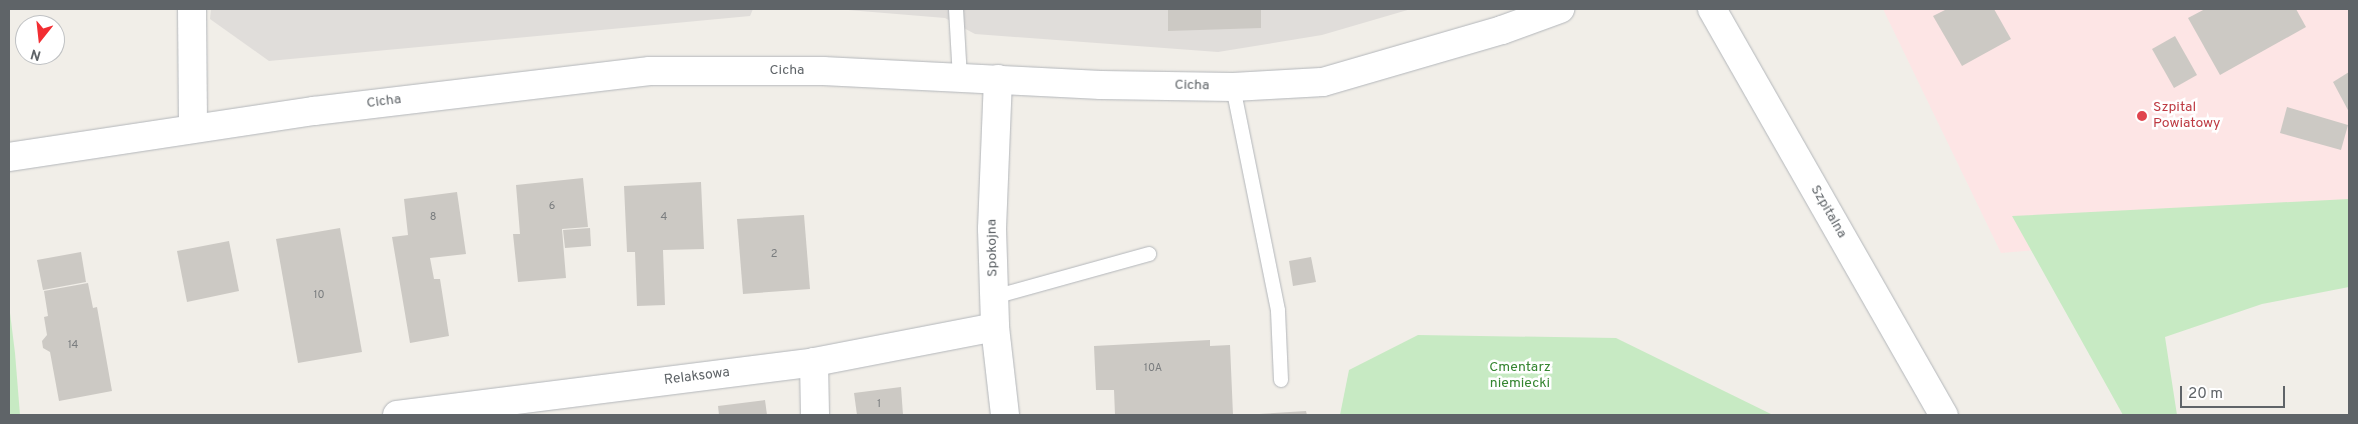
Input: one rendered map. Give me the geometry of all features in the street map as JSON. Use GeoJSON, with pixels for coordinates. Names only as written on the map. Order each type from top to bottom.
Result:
{"type":"FeatureCollection","features":[{"type":"Feature","properties":{"kind":"street"},"geometry":{"type":"LineString","coordinates":[[192,9],[193,128]]}},
{"type":"Feature","properties":{"kind":"street","name":"Cicha"},"geometry":{"type":"LineString","coordinates":[[9,157],[193,128],[650,71],[823,71],[1101,85],[1233,86],[1323,82],[1502,30],[1560,9]]}},
{"type":"Feature","properties":{"kind":"street","name":"Szpitalna"},"geometry":{"type":"LineString","coordinates":[[1712,9],[1944,415]]}},
{"type":"Feature","properties":{"kind":"street","name":"Spokojna"},"geometry":{"type":"LineString","coordinates":[[998,79],[992,229],[995,327],[1005,415]]}},
{"type":"Feature","properties":{"kind":"street","name":"Relaksowa"},"geometry":{"type":"LineString","coordinates":[[397,415],[522,407],[814,362],[995,327]]}},
{"type":"Feature","properties":{"kind":"street"},"geometry":{"type":"LineString","coordinates":[[814,362],[815,415]]}},
{"type":"Feature","properties":{"kind":"lane"},"geometry":{"type":"LineString","coordinates":[[956,9],[960,78]]}},
{"type":"Feature","properties":{"kind":"lane"},"geometry":{"type":"LineString","coordinates":[[1233,86],[1278,311],[1282,380]]}},
{"type":"Feature","properties":{"kind":"lane"},"geometry":{"type":"LineString","coordinates":[[994,297],[1149,254]]}},
{"type":"Feature","properties":{"kind":"shaded area"},"geometry":{"type":"Polygon","coordinates":[[[211,9],[753,9],[750,16],[269,61],[210,19],[211,9]]]}},
{"type":"Feature","properties":{"kind":"shaded area"},"geometry":{"type":"Polygon","coordinates":[[[836,9],[1411,9],[1322,35],[1218,52],[975,34],[945,18],[836,9]]]}},
{"type":"Feature","properties":{"kind":"shaded area","name":"Szpital Powiatowy"},"geometry":{"type":"Polygon","coordinates":[[[1883,9],[2349,9],[2349,223],[2001,253],[1883,9]]]}},
{"type":"Feature","properties":{"kind":"green space"},"geometry":{"type":"Polygon","coordinates":[[[2349,199],[2349,287],[2262,304],[2165,337],[2177,415],[2123,415],[2012,216],[2349,199]]]}},
{"type":"Feature","properties":{"kind":"green space"},"geometry":{"type":"Polygon","coordinates":[[[9,305],[15,353],[20,415],[9,415],[9,305]]]}},
{"type":"Feature","properties":{"kind":"green space","name":"Cmentarz niemiecki"},"geometry":{"type":"Polygon","coordinates":[[[1418,335],[1616,338],[1773,415],[1340,415],[1349,370],[1418,335]]]}},
{"type":"Feature","properties":{"kind":"building"},"geometry":{"type":"Polygon","coordinates":[[[1168,9],[1261,9],[1261,28],[1168,31],[1168,9]]]}},
{"type":"Feature","properties":{"kind":"building"},"geometry":{"type":"Polygon","coordinates":[[[1947,9],[1994,9],[2011,39],[1962,66],[1933,16],[1947,9]]]}},
{"type":"Feature","properties":{"kind":"building"},"geometry":{"type":"Polygon","coordinates":[[[2205,9],[2296,9],[2306,27],[2220,75],[2188,18],[2205,9]]]}},
{"type":"Feature","properties":{"kind":"building"},"geometry":{"type":"Polygon","coordinates":[[[2175,36],[2197,75],[2174,88],[2152,49],[2175,36]]]}},
{"type":"Feature","properties":{"kind":"building"},"geometry":{"type":"Polygon","coordinates":[[[2349,72],[2349,112],[2333,82],[2349,72]]]}},
{"type":"Feature","properties":{"kind":"building"},"geometry":{"type":"Polygon","coordinates":[[[2287,107],[2348,125],[2341,150],[2280,133],[2287,107]]]}},
{"type":"Feature","properties":{"kind":"building"},"geometry":{"type":"Polygon","coordinates":[[[583,178],[588,227],[562,229],[566,278],[518,282],[513,234],[520,234],[516,185],[583,178]]]}},
{"type":"Feature","properties":{"kind":"building"},"geometry":{"type":"Polygon","coordinates":[[[701,182],[704,249],[663,250],[665,305],[637,306],[635,252],[627,252],[624,186],[701,182]]]}},
{"type":"Feature","properties":{"kind":"building"},"geometry":{"type":"Polygon","coordinates":[[[457,192],[466,254],[430,258],[434,279],[440,279],[449,336],[410,343],[392,237],[408,235],[404,199],[457,192]]]}},
{"type":"Feature","properties":{"kind":"building"},"geometry":{"type":"Polygon","coordinates":[[[804,215],[810,289],[743,294],[737,219],[804,215]]]}},
{"type":"Feature","properties":{"kind":"building"},"geometry":{"type":"Polygon","coordinates":[[[340,228],[362,352],[298,363],[276,239],[340,228]]]}},
{"type":"Feature","properties":{"kind":"building"},"geometry":{"type":"Polygon","coordinates":[[[590,228],[591,246],[565,248],[563,230],[590,228]]]}},
{"type":"Feature","properties":{"kind":"building"},"geometry":{"type":"Polygon","coordinates":[[[229,241],[239,291],[187,302],[177,251],[229,241]]]}},
{"type":"Feature","properties":{"kind":"building"},"geometry":{"type":"Polygon","coordinates":[[[81,252],[86,282],[43,290],[37,260],[81,252]]]}},
{"type":"Feature","properties":{"kind":"building"},"geometry":{"type":"Polygon","coordinates":[[[1311,257],[1316,282],[1293,286],[1289,261],[1311,257]]]}},
{"type":"Feature","properties":{"kind":"building"},"geometry":{"type":"Polygon","coordinates":[[[88,283],[93,308],[97,307],[112,391],[59,401],[50,352],[43,348],[42,341],[47,335],[44,317],[48,316],[44,291],[88,283]]]}},
{"type":"Feature","properties":{"kind":"building"},"geometry":{"type":"Polygon","coordinates":[[[1210,340],[1210,346],[1230,345],[1233,415],[1115,415],[1114,390],[1096,390],[1094,346],[1210,340]]]}},
{"type":"Feature","properties":{"kind":"building"},"geometry":{"type":"Polygon","coordinates":[[[901,387],[903,415],[857,415],[854,393],[901,387]]]}},
{"type":"Feature","properties":{"kind":"building"},"geometry":{"type":"Polygon","coordinates":[[[765,400],[767,415],[719,415],[718,406],[765,400]]]}},
{"type":"Feature","properties":{"kind":"building"},"geometry":{"type":"Polygon","coordinates":[[[1306,411],[1307,415],[1259,415],[1259,414],[1306,411]]]}},
{"type":"Feature","properties":{"kind":"place","name":"Szpital Powiatowy"},"geometry":{"type":"Point","coordinates":[2142,116]}}]}
